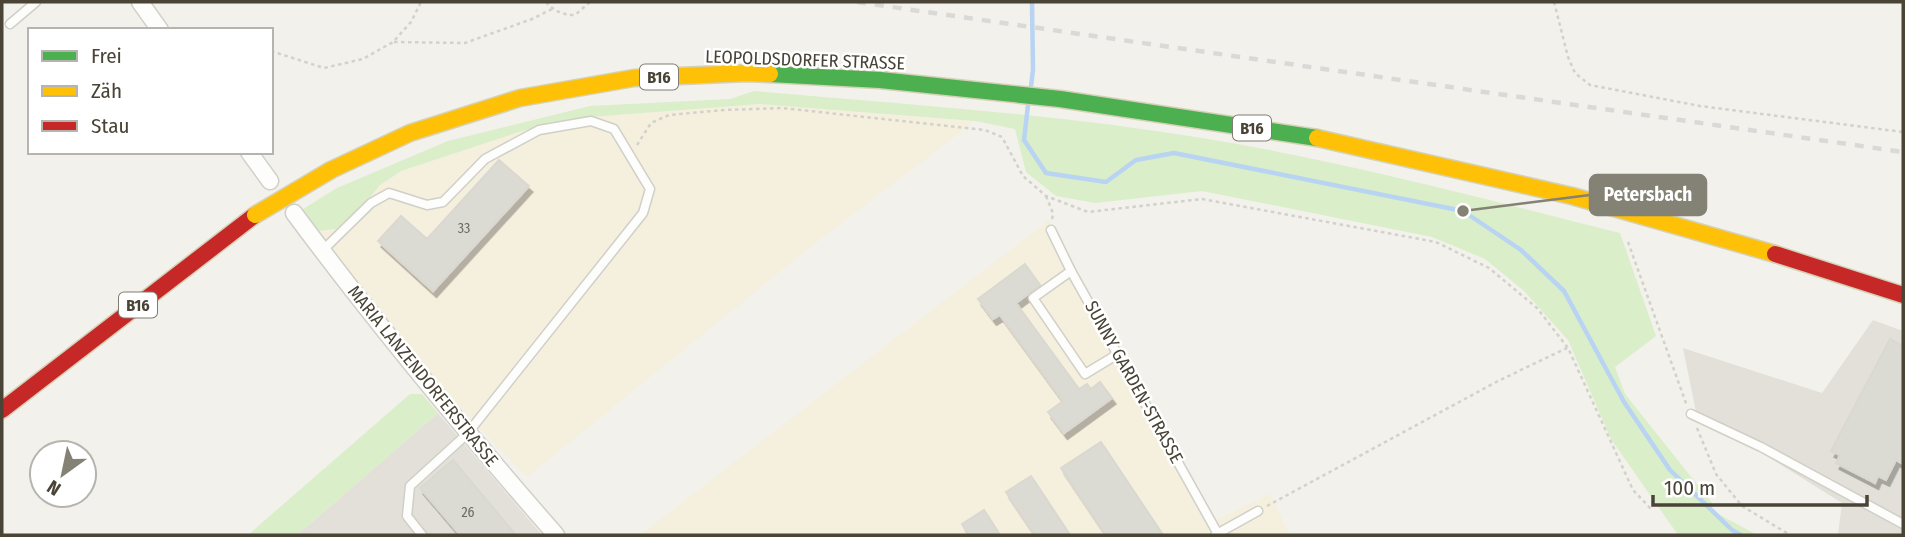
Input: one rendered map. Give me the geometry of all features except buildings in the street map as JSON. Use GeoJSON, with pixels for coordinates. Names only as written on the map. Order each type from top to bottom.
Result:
{"type":"FeatureCollection","features":[{"type":"Feature","properties":{"kind":"main road","name":"LEOPOLDSDORFER STRASSE"},"geometry":{"type":"LineString","coordinates":[[2,410],[255,215],[331,170],[410,133],[520,98],[634,78],[748,74],[880,80],[1060,99],[1319,138],[1572,196],[1844,276]]}},
{"type":"Feature","properties":{"kind":"main road"},"geometry":{"type":"LineString","coordinates":[[1844,276],[1874,271],[1903,278]]}},
{"type":"Feature","properties":{"kind":"main road","name":"B16"},"geometry":{"type":"LineString","coordinates":[[1844,276],[1903,295]]}},
{"type":"Feature","properties":{"kind":"street"},"geometry":{"type":"LineString","coordinates":[[140,2],[159,28]]}},
{"type":"Feature","properties":{"kind":"street"},"geometry":{"type":"LineString","coordinates":[[250,154],[270,181]]}},
{"type":"Feature","properties":{"kind":"street","name":"MARIA LANZENDORFERSTRASSE"},"geometry":{"type":"LineString","coordinates":[[294,213],[389,338],[467,434],[556,535]]}},
{"type":"Feature","properties":{"kind":"lane"},"geometry":{"type":"LineString","coordinates":[[10,24],[36,2]]}},
{"type":"Feature","properties":{"kind":"lane"},"geometry":{"type":"LineString","coordinates":[[322,251],[371,203],[390,193],[427,205],[443,202],[485,159],[539,130],[591,121],[614,129],[631,153],[650,189],[643,213],[467,434],[411,486],[407,516],[422,535]]}},
{"type":"Feature","properties":{"kind":"lane","name":"SUNNY GARDEN-STRASSE"},"geometry":{"type":"LineString","coordinates":[[1051,230],[1217,534]]}},
{"type":"Feature","properties":{"kind":"lane"},"geometry":{"type":"LineString","coordinates":[[1071,271],[1033,298],[1085,374],[1118,354]]}},
{"type":"Feature","properties":{"kind":"lane"},"geometry":{"type":"LineString","coordinates":[[1691,414],[1761,447],[1903,524]]}},
{"type":"Feature","properties":{"kind":"lane"},"geometry":{"type":"LineString","coordinates":[[1217,534],[1258,511]]}},
{"type":"Feature","properties":{"kind":"path"},"geometry":{"type":"LineString","coordinates":[[273,52],[324,68],[363,59],[393,42],[411,22],[421,2]]}},
{"type":"Feature","properties":{"kind":"path"},"geometry":{"type":"LineString","coordinates":[[546,2],[552,9],[565,15],[575,15],[590,2]]}},
{"type":"Feature","properties":{"kind":"path"},"geometry":{"type":"LineString","coordinates":[[1554,2],[1568,57],[1576,73],[1590,85],[1700,106],[1903,132]]}},
{"type":"Feature","properties":{"kind":"path"},"geometry":{"type":"LineString","coordinates":[[393,42],[465,43],[552,9]]}},
{"type":"Feature","properties":{"kind":"path"},"geometry":{"type":"LineString","coordinates":[[631,153],[651,123],[669,115],[782,108],[836,112],[985,130],[1002,137],[1023,176],[1046,196],[1088,212],[1202,199],[1436,242],[1489,268],[1537,308],[1568,348],[1633,490],[1651,509]]}},
{"type":"Feature","properties":{"kind":"path"},"geometry":{"type":"LineString","coordinates":[[1046,196],[1052,213],[1051,230]]}},
{"type":"Feature","properties":{"kind":"path"},"geometry":{"type":"LineString","coordinates":[[1628,242],[1716,474],[1742,506],[1790,535]]}},
{"type":"Feature","properties":{"kind":"path"},"geometry":{"type":"LineString","coordinates":[[1258,511],[1498,381],[1568,348]]}},
{"type":"Feature","properties":{"kind":"shaded area"},"geometry":{"type":"Polygon","coordinates":[[[760,104],[975,121],[808,249],[527,477],[449,396],[318,231],[336,229],[363,206],[380,185],[401,171],[522,131],[590,117],[760,104]]]}},
{"type":"Feature","properties":{"kind":"shaded area"},"geometry":{"type":"Polygon","coordinates":[[[1049,220],[1216,520],[1270,494],[1290,535],[640,535],[1049,220]]]}},
{"type":"Feature","properties":{"kind":"shaded area"},"geometry":{"type":"Polygon","coordinates":[[[1873,320],[1903,331],[1903,535],[1838,535],[1842,503],[1696,412],[1683,348],[1822,393],[1873,320]]]}},
{"type":"Feature","properties":{"kind":"shaded area"},"geometry":{"type":"Polygon","coordinates":[[[438,413],[542,535],[297,535],[438,413]]]}},
{"type":"Feature","properties":{"kind":"green space"},"geometry":{"type":"Polygon","coordinates":[[[754,91],[1035,116],[1202,138],[1360,169],[1620,233],[1656,336],[1615,367],[1625,394],[1712,503],[1711,510],[1757,535],[1678,535],[1611,439],[1568,340],[1523,290],[1485,259],[1432,237],[1202,191],[1095,203],[1056,196],[1026,172],[1015,129],[975,121],[760,104],[590,117],[522,131],[401,171],[380,185],[363,206],[336,229],[318,231],[304,217],[303,209],[337,188],[448,141],[590,106],[730,99],[754,91]]]}},
{"type":"Feature","properties":{"kind":"green space"},"geometry":{"type":"Polygon","coordinates":[[[410,394],[422,394],[438,413],[297,535],[248,535],[410,394]]]}},
{"type":"Feature","properties":{"kind":"waterway"},"geometry":{"type":"LineString","coordinates":[[1031,86],[1032,2]]}},
{"type":"Feature","properties":{"kind":"waterway"},"geometry":{"type":"LineString","coordinates":[[1028,105],[1024,140],[1046,173],[1106,182],[1136,160],[1174,153],[1463,211],[1521,250],[1564,291],[1624,402],[1670,470],[1732,530],[1741,535]]}},
{"type":"Feature","properties":{"kind":"railway"},"geometry":{"type":"LineString","coordinates":[[857,2],[1903,152]]}},
{"type":"Feature","properties":{"kind":"traffic: fast"},"geometry":{"type":"LineString","coordinates":[[770,74],[880,80],[1060,99],[1317,138]]}},
{"type":"Feature","properties":{"kind":"traffic: slow"},"geometry":{"type":"LineString","coordinates":[[331,170],[410,133],[520,98],[634,78],[770,74]]}},
{"type":"Feature","properties":{"kind":"traffic: slow"},"geometry":{"type":"LineString","coordinates":[[1317,138],[1572,196],[1775,254]]}},
{"type":"Feature","properties":{"kind":"traffic: slow"},"geometry":{"type":"LineString","coordinates":[[255,215],[331,170]]}},
{"type":"Feature","properties":{"kind":"traffic: jam"},"geometry":{"type":"LineString","coordinates":[[2,410],[255,215]]}},
{"type":"Feature","properties":{"kind":"traffic: jam"},"geometry":{"type":"LineString","coordinates":[[1775,254],[1903,295]]}},
{"type":"Feature","properties":{"kind":"place","name":"Petersbach"},"geometry":{"type":"Point","coordinates":[1463,211]}}]}
